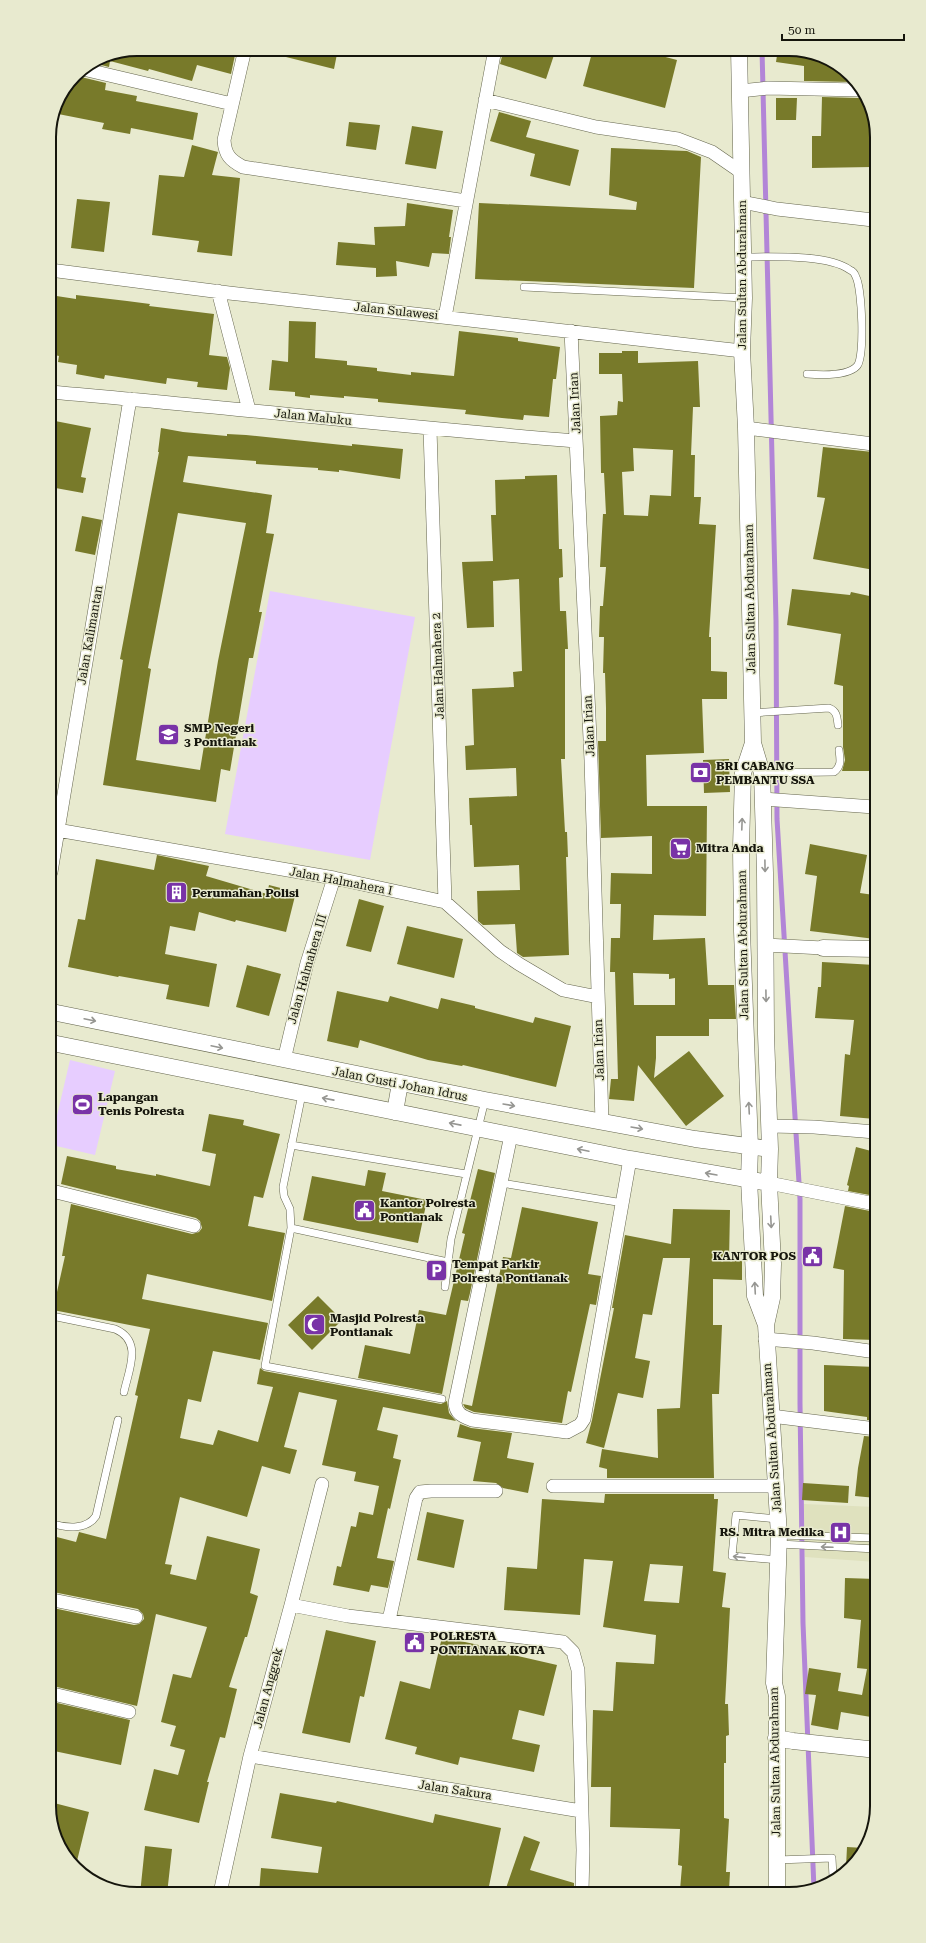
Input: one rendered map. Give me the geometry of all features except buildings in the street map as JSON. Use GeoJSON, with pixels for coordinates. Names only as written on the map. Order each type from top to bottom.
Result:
{"type":"FeatureCollection","features":[{"type":"Feature","properties":{"kind":"street"},"geometry":{"type":"LineString","coordinates":[[243,56],[224,140],[224,150],[230,160],[243,167],[466,201]]}},
{"type":"Feature","properties":{"kind":"street"},"geometry":{"type":"LineString","coordinates":[[445,317],[494,56]]}},
{"type":"Feature","properties":{"kind":"street","name":"Jalan Sultan Abdurahman"},"geometry":{"type":"LineString","coordinates":[[739,56],[744,257],[742,351],[746,428],[753,743],[743,773],[741,848],[742,931],[750,1147],[749,1180],[755,1296],[766,1332],[777,1519],[775,1540],[778,1560],[772,1689],[768,1739],[767,1887]]}},
{"type":"Feature","properties":{"kind":"street"},"geometry":{"type":"LineString","coordinates":[[90,72],[232,104]]}},
{"type":"Feature","properties":{"kind":"street"},"geometry":{"type":"LineString","coordinates":[[741,91],[768,88],[854,90]]}},
{"type":"Feature","properties":{"kind":"street"},"geometry":{"type":"LineString","coordinates":[[485,100],[596,127],[678,139],[712,152],[741,172]]}},
{"type":"Feature","properties":{"kind":"street"},"geometry":{"type":"LineString","coordinates":[[742,202],[777,209],[870,220]]}},
{"type":"Feature","properties":{"kind":"street","name":"Jalan Sulawesi"},"geometry":{"type":"LineString","coordinates":[[56,271],[218,292],[742,351]]}},
{"type":"Feature","properties":{"kind":"street"},"geometry":{"type":"LineString","coordinates":[[218,292],[249,410]]}},
{"type":"Feature","properties":{"kind":"street","name":"Jalan Irian"},"geometry":{"type":"LineString","coordinates":[[571,331],[591,760],[602,1122]]}},
{"type":"Feature","properties":{"kind":"street","name":"Jalan Maluku"},"geometry":{"type":"LineString","coordinates":[[56,393],[249,410],[430,429],[576,441]]}},
{"type":"Feature","properties":{"kind":"street","name":"Jalan Kalimantan"},"geometry":{"type":"LineString","coordinates":[[56,842],[130,399]]}},
{"type":"Feature","properties":{"kind":"street"},"geometry":{"type":"LineString","coordinates":[[746,428],[870,444]]}},
{"type":"Feature","properties":{"kind":"street","name":"Jalan Halmahera 2"},"geometry":{"type":"LineString","coordinates":[[430,429],[445,902]]}},
{"type":"Feature","properties":{"kind":"street"},"geometry":{"type":"LineString","coordinates":[[753,743],[767,773],[764,799],[766,945],[776,1126],[770,1149],[773,1264],[772,1298],[766,1332],[786,1341],[813,1343],[870,1351]]}},
{"type":"Feature","properties":{"kind":"street"},"geometry":{"type":"LineString","coordinates":[[764,799],[870,807]]}},
{"type":"Feature","properties":{"kind":"street","name":"Jalan Halmahera I"},"geometry":{"type":"LineString","coordinates":[[58,830],[334,878],[445,902],[500,951],[519,964],[563,990],[598,997]]}},
{"type":"Feature","properties":{"kind":"street","name":"Jalan Halmahera III"},"geometry":{"type":"LineString","coordinates":[[284,1060],[307,963],[334,878]]}},
{"type":"Feature","properties":{"kind":"street"},"geometry":{"type":"LineString","coordinates":[[766,945],[870,949]]}},
{"type":"Feature","properties":{"kind":"street","name":"Jalan Gusti Johan Idrus"},"geometry":{"type":"LineString","coordinates":[[56,1013],[400,1084],[602,1122],[770,1149]]}},
{"type":"Feature","properties":{"kind":"street"},"geometry":{"type":"LineString","coordinates":[[56,1044],[630,1159],[770,1183],[870,1203]]}},
{"type":"Feature","properties":{"kind":"street"},"geometry":{"type":"LineString","coordinates":[[395,1112],[400,1084]]}},
{"type":"Feature","properties":{"kind":"street"},"geometry":{"type":"LineString","coordinates":[[776,1126],[814,1127],[870,1132]]}},
{"type":"Feature","properties":{"kind":"street"},"geometry":{"type":"LineString","coordinates":[[511,1135],[455,1402],[456,1410],[460,1415],[472,1420],[567,1432],[580,1425],[584,1419],[630,1159]]}},
{"type":"Feature","properties":{"kind":"street"},"geometry":{"type":"LineString","coordinates":[[56,1192],[194,1226]]}},
{"type":"Feature","properties":{"kind":"street"},"geometry":{"type":"LineString","coordinates":[[771,1416],[800,1418],[870,1428]]}},
{"type":"Feature","properties":{"kind":"street","name":"Jalan Anggrek"},"geometry":{"type":"LineString","coordinates":[[221,1887],[250,1756],[322,1484]]}},
{"type":"Feature","properties":{"kind":"street"},"geometry":{"type":"LineString","coordinates":[[553,1486],[775,1486]]}},
{"type":"Feature","properties":{"kind":"street"},"geometry":{"type":"LineString","coordinates":[[389,1620],[416,1498],[420,1492],[496,1491]]}},
{"type":"Feature","properties":{"kind":"street"},"geometry":{"type":"LineString","coordinates":[[56,1601],[136,1617]]}},
{"type":"Feature","properties":{"kind":"street"},"geometry":{"type":"LineString","coordinates":[[291,1604],[348,1616],[563,1642],[573,1652],[578,1670],[582,1887]]}},
{"type":"Feature","properties":{"kind":"street","name":"Jalan Sultan Abdurahman"},"geometry":{"type":"LineString","coordinates":[[772,1689],[777,1696],[776,1887]]}},
{"type":"Feature","properties":{"kind":"street"},"geometry":{"type":"LineString","coordinates":[[56,1695],[129,1712]]}},
{"type":"Feature","properties":{"kind":"street"},"geometry":{"type":"LineString","coordinates":[[776,1738],[870,1749]]}},
{"type":"Feature","properties":{"kind":"street","name":"Jalan Sakura"},"geometry":{"type":"LineString","coordinates":[[250,1756],[581,1811]]}},
{"type":"Feature","properties":{"kind":"lane"},"geometry":{"type":"LineString","coordinates":[[744,257],[779,256],[815,260],[845,266],[857,277],[862,317],[861,358],[858,366],[850,371],[822,375],[807,374]]}},
{"type":"Feature","properties":{"kind":"lane"},"geometry":{"type":"LineString","coordinates":[[524,287],[744,298]]}},
{"type":"Feature","properties":{"kind":"lane"},"geometry":{"type":"LineString","coordinates":[[752,713],[829,708],[835,712],[838,724]]}},
{"type":"Feature","properties":{"kind":"lane"},"geometry":{"type":"LineString","coordinates":[[767,773],[834,772],[838,769],[840,763],[839,750]]}},
{"type":"Feature","properties":{"kind":"lane"},"geometry":{"type":"LineString","coordinates":[[302,1094],[283,1187],[284,1196],[290,1209],[291,1228],[265,1366],[442,1399]]}},
{"type":"Feature","properties":{"kind":"lane"},"geometry":{"type":"LineString","coordinates":[[445,1287],[451,1239],[485,1100]]}},
{"type":"Feature","properties":{"kind":"lane"},"geometry":{"type":"LineString","coordinates":[[291,1145],[466,1174]]}},
{"type":"Feature","properties":{"kind":"lane"},"geometry":{"type":"LineString","coordinates":[[501,1182],[623,1203]]}},
{"type":"Feature","properties":{"kind":"lane"},"geometry":{"type":"LineString","coordinates":[[291,1228],[448,1262]]}},
{"type":"Feature","properties":{"kind":"lane"},"geometry":{"type":"LineString","coordinates":[[56,1317],[115,1330],[123,1333],[129,1339],[133,1352],[124,1392]]}},
{"type":"Feature","properties":{"kind":"lane"},"geometry":{"type":"LineString","coordinates":[[56,1525],[83,1526],[94,1520],[118,1420]]}},
{"type":"Feature","properties":{"kind":"lane"},"geometry":{"type":"LineString","coordinates":[[777,1519],[736,1515],[732,1556],[778,1560]]}},
{"type":"Feature","properties":{"kind":"lane"},"geometry":{"type":"LineString","coordinates":[[775,1540],[802,1537],[870,1538]]}},
{"type":"Feature","properties":{"kind":"lane"},"geometry":{"type":"LineString","coordinates":[[775,1540],[798,1546],[870,1549]]}},
{"type":"Feature","properties":{"kind":"lane"},"geometry":{"type":"LineString","coordinates":[[777,1860],[832,1858],[833,1873]]}},
{"type":"Feature","properties":{"kind":"shaded area"},"geometry":{"type":"Polygon","coordinates":[[[270,591],[415,617],[370,860],[225,834],[270,591]]]}},
{"type":"Feature","properties":{"kind":"shaded area","name":"Lapangan Tenis Polresta"},"geometry":{"type":"Polygon","coordinates":[[[70,1060],[115,1071],[95,1155],[56,1146],[56,1120],[70,1060]]]}},
{"type":"Feature","properties":{"kind":"shaded area","name":"RS. Mitra Medika"},"geometry":{"type":"Polygon","coordinates":[[[804,1504],[870,1507],[870,1562],[805,1557],[804,1504]]]}},
{"type":"Feature","properties":{"kind":"waterway"},"geometry":{"type":"LineString","coordinates":[[762,56],[776,621],[777,819],[800,1199],[800,1403],[803,1623],[814,1883]]}},
{"type":"Feature","properties":{"kind":"place","name":"SMP Negeri 3 Pontianak"},"geometry":{"type":"Point","coordinates":[169,735]}},
{"type":"Feature","properties":{"kind":"place","name":"BRI CABANG PEMBANTU SSA"},"geometry":{"type":"Point","coordinates":[700,773]}},
{"type":"Feature","properties":{"kind":"place","name":"Mitra Anda"},"geometry":{"type":"Point","coordinates":[680,848]}},
{"type":"Feature","properties":{"kind":"place","name":"Perumahan Polisi"},"geometry":{"type":"Point","coordinates":[176,893]}},
{"type":"Feature","properties":{"kind":"place","name":"Lapangan Tenis Polresta"},"geometry":{"type":"Point","coordinates":[83,1104]}},
{"type":"Feature","properties":{"kind":"place","name":"Kantor Polresta Pontianak"},"geometry":{"type":"Point","coordinates":[365,1210]}},
{"type":"Feature","properties":{"kind":"place","name":"KANTOR POS"},"geometry":{"type":"Point","coordinates":[812,1256]}},
{"type":"Feature","properties":{"kind":"place","name":"Tempat Parkir Polresta Pontianak"},"geometry":{"type":"Point","coordinates":[436,1271]}},
{"type":"Feature","properties":{"kind":"place","name":"Masjid Polresta Pontianak"},"geometry":{"type":"Point","coordinates":[315,1325]}},
{"type":"Feature","properties":{"kind":"place","name":"RS. Mitra Medika"},"geometry":{"type":"Point","coordinates":[840,1532]}},
{"type":"Feature","properties":{"kind":"place","name":"POLRESTA PONTIANAK KOTA"},"geometry":{"type":"Point","coordinates":[414,1643]}}]}
